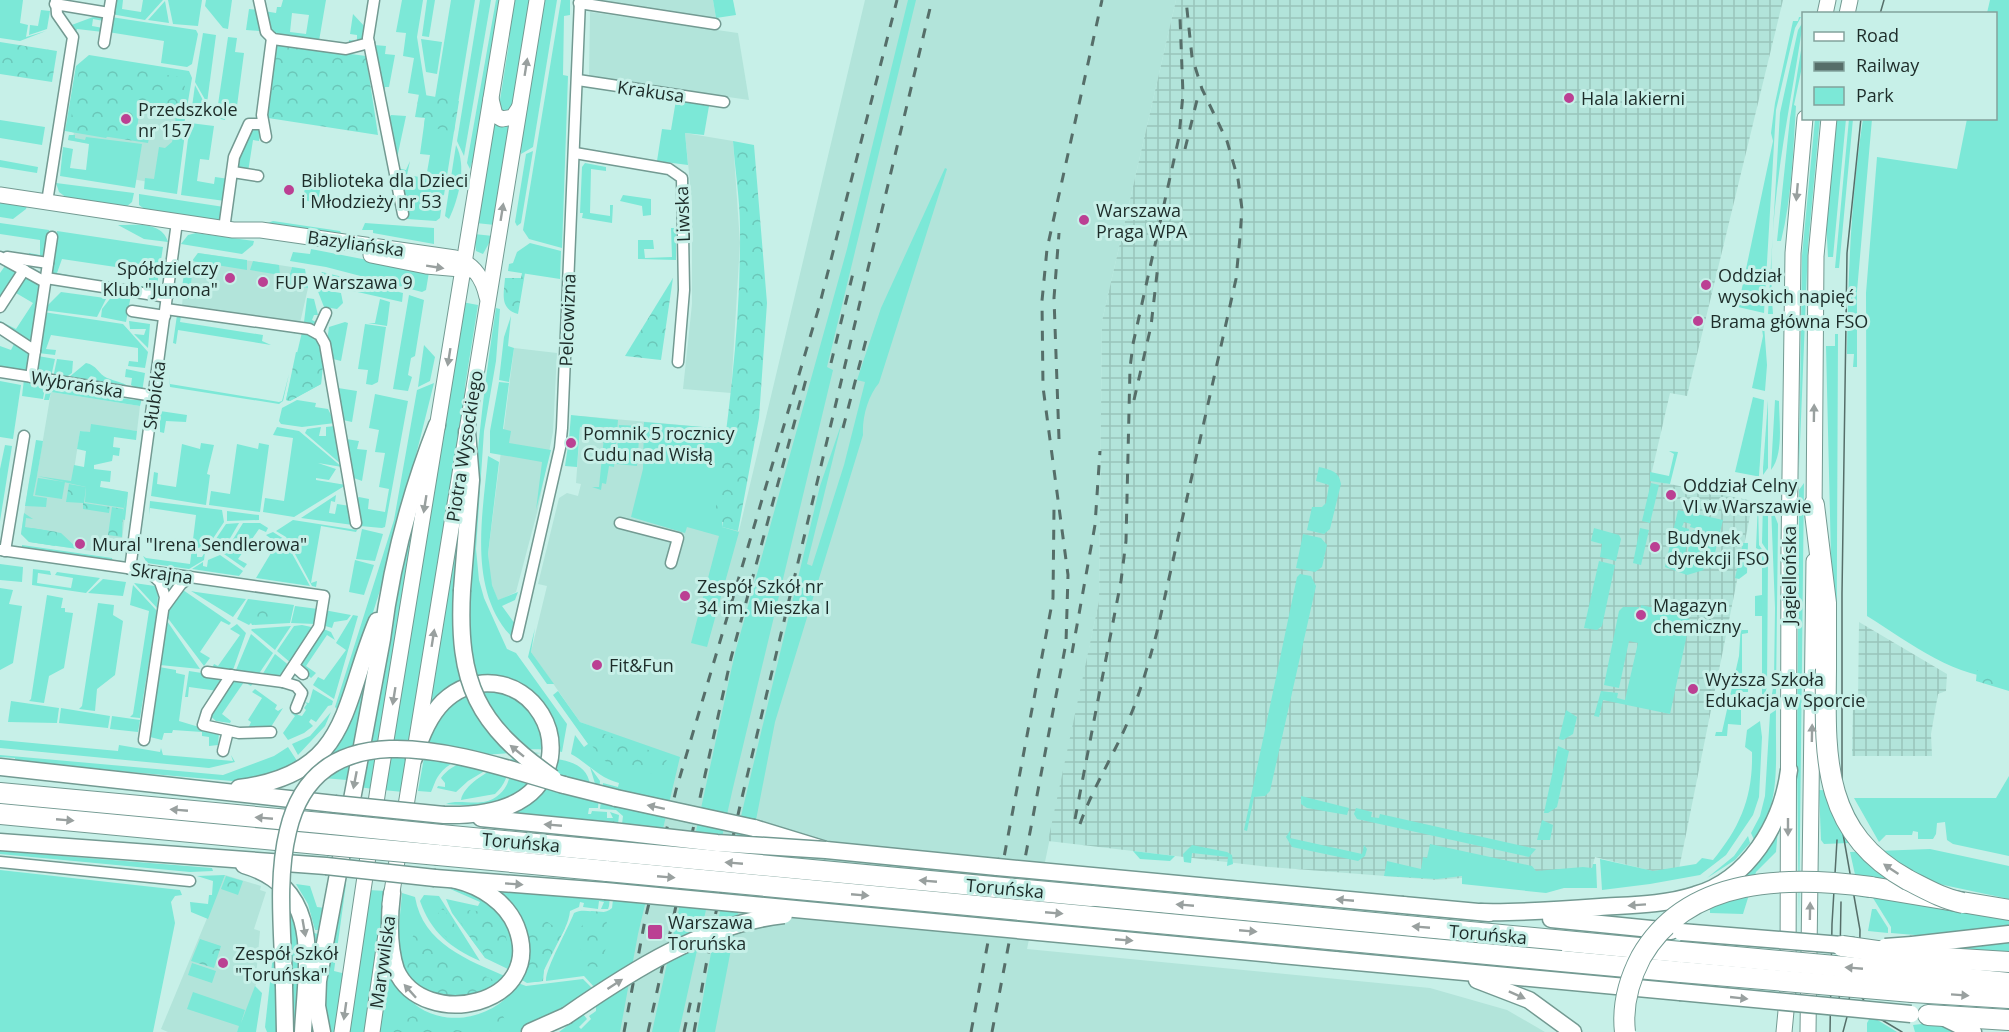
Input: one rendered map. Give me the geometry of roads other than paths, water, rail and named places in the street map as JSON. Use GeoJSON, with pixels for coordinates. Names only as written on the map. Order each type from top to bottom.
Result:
{"type":"FeatureCollection","features":[{"type":"Feature","properties":{"kind":"highway"},"geometry":{"type":"LineString","coordinates":[[1814,505],[1826,603],[1827,759],[1835,796],[1849,825],[1866,848],[1886,866],[1930,891],[1963,903]]}},
{"type":"Feature","properties":{"kind":"highway","name":"Toruńska"},"geometry":{"type":"LineString","coordinates":[[2,793],[1681,952],[1912,967],[2009,983]]}},
{"type":"Feature","properties":{"kind":"highway","name":"Toruńska"},"geometry":{"type":"LineString","coordinates":[[2,814],[1681,972],[1912,967],[2009,998]]}},
{"type":"Feature","properties":{"kind":"highway"},"geometry":{"type":"LineString","coordinates":[[1624,1032],[1625,1005],[1630,983],[1646,949],[1675,918],[1716,894],[1767,883],[1816,881],[2009,910]]}},
{"type":"Feature","properties":{"kind":"highway"},"geometry":{"type":"LineString","coordinates":[[1842,946],[1912,967],[2009,972]]}},
{"type":"Feature","properties":{"kind":"highway"},"geometry":{"type":"LineString","coordinates":[[1912,967],[2009,962]]}},
{"type":"Feature","properties":{"kind":"highway"},"geometry":{"type":"LineString","coordinates":[[1919,1015],[2009,1020]]}},
{"type":"Feature","properties":{"kind":"main road","name":"Piotra Wysockiego"},"geometry":{"type":"LineString","coordinates":[[363,891],[437,425],[467,268],[507,0]]}},
{"type":"Feature","properties":{"kind":"main road","name":"Piotra Wysockiego"},"geometry":{"type":"LineString","coordinates":[[392,893],[537,0]]}},
{"type":"Feature","properties":{"kind":"main road"},"geometry":{"type":"LineString","coordinates":[[491,99],[495,114],[502,119],[513,117],[519,108]]}},
{"type":"Feature","properties":{"kind":"main road","name":"Jagiellońska"},"geometry":{"type":"LineString","coordinates":[[1784,1032],[1787,1010],[1793,253],[1805,120]]}},
{"type":"Feature","properties":{"kind":"main road","name":"Jagiellońska"},"geometry":{"type":"LineString","coordinates":[[1808,1032],[1816,256],[1829,120]]}},
{"type":"Feature","properties":{"kind":"main road","name":"Bazyliańska"},"geometry":{"type":"LineString","coordinates":[[0,195],[177,222],[228,225],[273,232],[467,268]]}},
{"type":"Feature","properties":{"kind":"main road"},"geometry":{"type":"LineString","coordinates":[[488,303],[483,284],[467,268],[489,259],[499,238]]}},
{"type":"Feature","properties":{"kind":"main road"},"geometry":{"type":"LineString","coordinates":[[322,1030],[317,998],[319,975],[382,639],[387,598],[417,475],[437,425]]}},
{"type":"Feature","properties":{"kind":"main road"},"geometry":{"type":"LineString","coordinates":[[467,432],[471,480],[462,590],[462,646],[470,684],[479,705],[496,731],[511,746],[564,785]]}},
{"type":"Feature","properties":{"kind":"main road"},"geometry":{"type":"LineString","coordinates":[[205,790],[247,787],[280,779],[301,769],[322,751],[346,716],[372,634],[387,598]]}},
{"type":"Feature","properties":{"kind":"main road"},"geometry":{"type":"LineString","coordinates":[[414,758],[426,727],[439,707],[459,690],[479,683],[507,686],[531,701],[547,725],[550,754],[542,780],[521,801],[492,811],[444,815]]}},
{"type":"Feature","properties":{"kind":"main road"},"geometry":{"type":"LineString","coordinates":[[285,1032],[282,880],[285,843],[297,805],[312,783],[325,771],[363,751],[407,748],[445,754],[564,785],[776,833],[826,850]]}},
{"type":"Feature","properties":{"kind":"main road","name":"Toruńska"},"geometry":{"type":"LineString","coordinates":[[0,767],[717,843],[826,850],[1481,912],[1565,915],[1681,932],[1842,946]]}},
{"type":"Feature","properties":{"kind":"main road"},"geometry":{"type":"LineString","coordinates":[[1565,915],[1656,903],[1702,893],[1743,867],[1764,841],[1782,798],[1789,770]]}},
{"type":"Feature","properties":{"kind":"main road"},"geometry":{"type":"LineString","coordinates":[[0,842],[217,857],[456,880],[605,891],[1919,1015],[1950,1020],[1973,1032]]}},
{"type":"Feature","properties":{"kind":"main road"},"geometry":{"type":"LineString","coordinates":[[217,857],[273,877],[297,903],[306,939],[303,1032]]}},
{"type":"Feature","properties":{"kind":"main road"},"geometry":{"type":"LineString","coordinates":[[392,893],[391,937],[396,970],[406,989],[420,1002],[448,1013],[470,1011],[496,999],[514,976],[520,946],[517,929],[509,914],[492,897],[456,880]]}},
{"type":"Feature","properties":{"kind":"main road","name":"Marywilska"},"geometry":{"type":"LineString","coordinates":[[342,1032],[363,891]]}},
{"type":"Feature","properties":{"kind":"main road","name":"Marywilska"},"geometry":{"type":"LineString","coordinates":[[372,1032],[392,893]]}},
{"type":"Feature","properties":{"kind":"main road"},"geometry":{"type":"LineString","coordinates":[[548,1032],[566,1016],[632,973],[727,926],[783,915],[848,914]]}},
{"type":"Feature","properties":{"kind":"main road"},"geometry":{"type":"LineString","coordinates":[[1912,967],[1979,936],[2009,934]]}},
{"type":"Feature","properties":{"kind":"main road"},"geometry":{"type":"LineString","coordinates":[[1421,968],[1460,975],[1509,991],[1552,1014],[1573,1032]]}},
{"type":"Feature","properties":{"kind":"main road"},"geometry":{"type":"LineString","coordinates":[[530,1032],[566,1016]]}},
{"type":"Feature","properties":{"kind":"street"},"geometry":{"type":"LineString","coordinates":[[104,43],[111,0]]}},
{"type":"Feature","properties":{"kind":"street"},"geometry":{"type":"LineString","coordinates":[[259,0],[265,31],[272,39],[346,49],[369,43]]}},
{"type":"Feature","properties":{"kind":"street"},"geometry":{"type":"LineString","coordinates":[[374,0],[369,43],[403,214]]}},
{"type":"Feature","properties":{"kind":"street"},"geometry":{"type":"LineString","coordinates":[[47,202],[73,37],[57,14],[55,2],[108,13]]}},
{"type":"Feature","properties":{"kind":"street"},"geometry":{"type":"LineString","coordinates":[[580,2],[715,24]]}},
{"type":"Feature","properties":{"kind":"street","name":"Pelcowizna"},"geometry":{"type":"LineString","coordinates":[[517,636],[560,448],[580,2]]}},
{"type":"Feature","properties":{"kind":"street"},"geometry":{"type":"LineString","coordinates":[[266,137],[263,124],[264,100],[272,39]]}},
{"type":"Feature","properties":{"kind":"street","name":"Krakusa"},"geometry":{"type":"LineString","coordinates":[[578,80],[724,102]]}},
{"type":"Feature","properties":{"kind":"street"},"geometry":{"type":"LineString","coordinates":[[228,225],[235,154],[248,126],[252,122],[263,124]]}},
{"type":"Feature","properties":{"kind":"street","name":"Liwska"},"geometry":{"type":"LineString","coordinates":[[574,153],[669,169],[681,178],[684,290],[678,362]]}},
{"type":"Feature","properties":{"kind":"street"},"geometry":{"type":"LineString","coordinates":[[233,172],[258,176]]}},
{"type":"Feature","properties":{"kind":"street","name":"Słubicka"},"geometry":{"type":"LineString","coordinates":[[130,569],[177,222]]}},
{"type":"Feature","properties":{"kind":"street"},"geometry":{"type":"LineString","coordinates":[[31,377],[52,237]]}},
{"type":"Feature","properties":{"kind":"street"},"geometry":{"type":"LineString","coordinates":[[0,256],[45,280],[167,297]]}},
{"type":"Feature","properties":{"kind":"street"},"geometry":{"type":"LineString","coordinates":[[0,256],[48,263]]}},
{"type":"Feature","properties":{"kind":"street"},"geometry":{"type":"LineString","coordinates":[[0,307],[24,270]]}},
{"type":"Feature","properties":{"kind":"street"},"geometry":{"type":"LineString","coordinates":[[132,311],[309,329],[318,333],[326,345],[356,523]]}},
{"type":"Feature","properties":{"kind":"street"},"geometry":{"type":"LineString","coordinates":[[318,333],[326,313]]}},
{"type":"Feature","properties":{"kind":"street"},"geometry":{"type":"LineString","coordinates":[[0,328],[35,351]]}},
{"type":"Feature","properties":{"kind":"street","name":"Wybrańska"},"geometry":{"type":"LineString","coordinates":[[0,372],[154,396]]}},
{"type":"Feature","properties":{"kind":"street"},"geometry":{"type":"LineString","coordinates":[[2,551],[24,436]]}},
{"type":"Feature","properties":{"kind":"street"},"geometry":{"type":"LineString","coordinates":[[620,523],[678,538],[671,563]]}},
{"type":"Feature","properties":{"kind":"street","name":"Skrajna"},"geometry":{"type":"LineString","coordinates":[[2,551],[324,596],[319,626],[294,666]]}},
{"type":"Feature","properties":{"kind":"street"},"geometry":{"type":"LineString","coordinates":[[144,740],[165,595],[162,586],[148,571]]}},
{"type":"Feature","properties":{"kind":"street"},"geometry":{"type":"LineString","coordinates":[[164,608],[181,584],[190,577]]}},
{"type":"Feature","properties":{"kind":"street"},"geometry":{"type":"LineString","coordinates":[[283,682],[294,666],[303,674]]}},
{"type":"Feature","properties":{"kind":"street"},"geometry":{"type":"LineString","coordinates":[[207,672],[283,682],[296,686],[302,693],[296,708]]}},
{"type":"Feature","properties":{"kind":"street"},"geometry":{"type":"LineString","coordinates":[[231,675],[198,723],[228,731],[268,732]]}},
{"type":"Feature","properties":{"kind":"street"},"geometry":{"type":"LineString","coordinates":[[223,751],[228,731]]}},
{"type":"Feature","properties":{"kind":"street"},"geometry":{"type":"LineString","coordinates":[[0,862],[190,881]]}},
{"type":"Feature","properties":{"kind":"tram line"},"geometry":{"type":"LineString","coordinates":[[1881,12],[1884,0]]}},
{"type":"Feature","properties":{"kind":"tram line"},"geometry":{"type":"LineString","coordinates":[[1861,120],[1847,253],[1842,594],[1842,828],[1860,930],[1859,994],[1877,1017],[1902,1032]]}},
{"type":"Feature","properties":{"kind":"tram line"},"geometry":{"type":"LineString","coordinates":[[1830,1032],[1832,924],[1837,840]]}},
{"type":"Feature","properties":{"kind":"tram line"},"geometry":{"type":"LineString","coordinates":[[1839,1010],[1841,902]]}},
{"type":"Feature","properties":{"kind":"tram line"},"geometry":{"type":"LineString","coordinates":[[1843,1032],[1848,1013],[1851,979]]}},
{"type":"Feature","properties":{"kind":"railway"},"geometry":{"type":"LineString","coordinates":[[624,1032],[645,920],[676,790],[819,307],[897,0]]}},
{"type":"Feature","properties":{"kind":"railway"},"geometry":{"type":"LineString","coordinates":[[694,1032],[714,921],[740,806],[932,0]]}},
{"type":"Feature","properties":{"kind":"railway"},"geometry":{"type":"LineString","coordinates":[[992,1032],[1066,643],[1068,575],[1043,387],[1042,301],[1047,249],[1102,0]]}},
{"type":"Feature","properties":{"kind":"railway"},"geometry":{"type":"LineString","coordinates":[[1080,824],[1129,719],[1151,654],[1236,279],[1242,209],[1238,179],[1227,141],[1202,89],[1192,57],[1186,0]]}},
{"type":"Feature","properties":{"kind":"railway"},"geometry":{"type":"LineString","coordinates":[[1075,819],[1121,581],[1126,541],[1130,368],[1133,344],[1179,137],[1183,94],[1180,18]]}},
{"type":"Feature","properties":{"kind":"railway"},"geometry":{"type":"LineString","coordinates":[[1185,149],[1197,100]]}},
{"type":"Feature","properties":{"kind":"railway"},"geometry":{"type":"LineString","coordinates":[[1059,233],[1054,298],[1059,439]]}},
{"type":"Feature","properties":{"kind":"railway"},"geometry":{"type":"LineString","coordinates":[[1134,400],[1151,326],[1158,265]]}},
{"type":"Feature","properties":{"kind":"railway"},"geometry":{"type":"LineString","coordinates":[[831,363],[854,269]]}},
{"type":"Feature","properties":{"kind":"railway"},"geometry":{"type":"LineString","coordinates":[[843,428],[866,340]]}},
{"type":"Feature","properties":{"kind":"railway"},"geometry":{"type":"LineString","coordinates":[[648,1032],[731,658],[808,372]]}},
{"type":"Feature","properties":{"kind":"railway"},"geometry":{"type":"LineString","coordinates":[[1072,653],[1095,525],[1100,451]]}},
{"type":"Feature","properties":{"kind":"railway"},"geometry":{"type":"LineString","coordinates":[[971,1032],[1053,598],[1054,507]]}},
{"type":"Feature","properties":{"kind":"railway"},"geometry":{"type":"LineString","coordinates":[[684,1032],[692,995]]}},
{"type":"Feature","properties":{"kind":"place","name":"Hala lakierni"},"geometry":{"type":"Point","coordinates":[1569,98]}},
{"type":"Feature","properties":{"kind":"place","name":"Przedszkole nr 157"},"geometry":{"type":"Point","coordinates":[126,119]}},
{"type":"Feature","properties":{"kind":"place","name":"Biblioteka dla Dzieci i Młodzieży nr 53"},"geometry":{"type":"Point","coordinates":[289,190]}},
{"type":"Feature","properties":{"kind":"place","name":"Warszawa Praga WPA"},"geometry":{"type":"Point","coordinates":[1084,220]}},
{"type":"Feature","properties":{"kind":"place","name":"Spółdzielczy Klub \"Junona\""},"geometry":{"type":"Point","coordinates":[230,278]}},
{"type":"Feature","properties":{"kind":"place","name":"FUP Warszawa 9"},"geometry":{"type":"Point","coordinates":[263,282]}},
{"type":"Feature","properties":{"kind":"place","name":"Oddział wysokich napięć"},"geometry":{"type":"Point","coordinates":[1706,285]}},
{"type":"Feature","properties":{"kind":"place","name":"Brama główna FSO"},"geometry":{"type":"Point","coordinates":[1698,321]}},
{"type":"Feature","properties":{"kind":"place","name":"Pomnik 5 rocznicy Cudu nad Wisłą"},"geometry":{"type":"Point","coordinates":[571,443]}},
{"type":"Feature","properties":{"kind":"place","name":"Oddział Celny VI w Warszawie"},"geometry":{"type":"Point","coordinates":[1671,495]}},
{"type":"Feature","properties":{"kind":"place","name":"Mural \"Irena Sendlerowa\""},"geometry":{"type":"Point","coordinates":[80,544]}},
{"type":"Feature","properties":{"kind":"place","name":"Budynek dyrekcji FSO"},"geometry":{"type":"Point","coordinates":[1655,547]}},
{"type":"Feature","properties":{"kind":"place","name":"Zespół Szkół nr 34 im. Mieszka I"},"geometry":{"type":"Point","coordinates":[685,596]}},
{"type":"Feature","properties":{"kind":"place","name":"Magazyn chemiczny"},"geometry":{"type":"Point","coordinates":[1641,615]}},
{"type":"Feature","properties":{"kind":"place","name":"Fit&Fun"},"geometry":{"type":"Point","coordinates":[597,665]}},
{"type":"Feature","properties":{"kind":"place","name":"Wyższa Szkoła Edukacja w Sporcie"},"geometry":{"type":"Point","coordinates":[1693,689]}},
{"type":"Feature","properties":{"kind":"place","name":"Warszawa Toruńska"},"geometry":{"type":"Point","coordinates":[655,932]}},
{"type":"Feature","properties":{"kind":"place","name":"Zespół Szkół \"Toruńska\""},"geometry":{"type":"Point","coordinates":[223,963]}}]}
